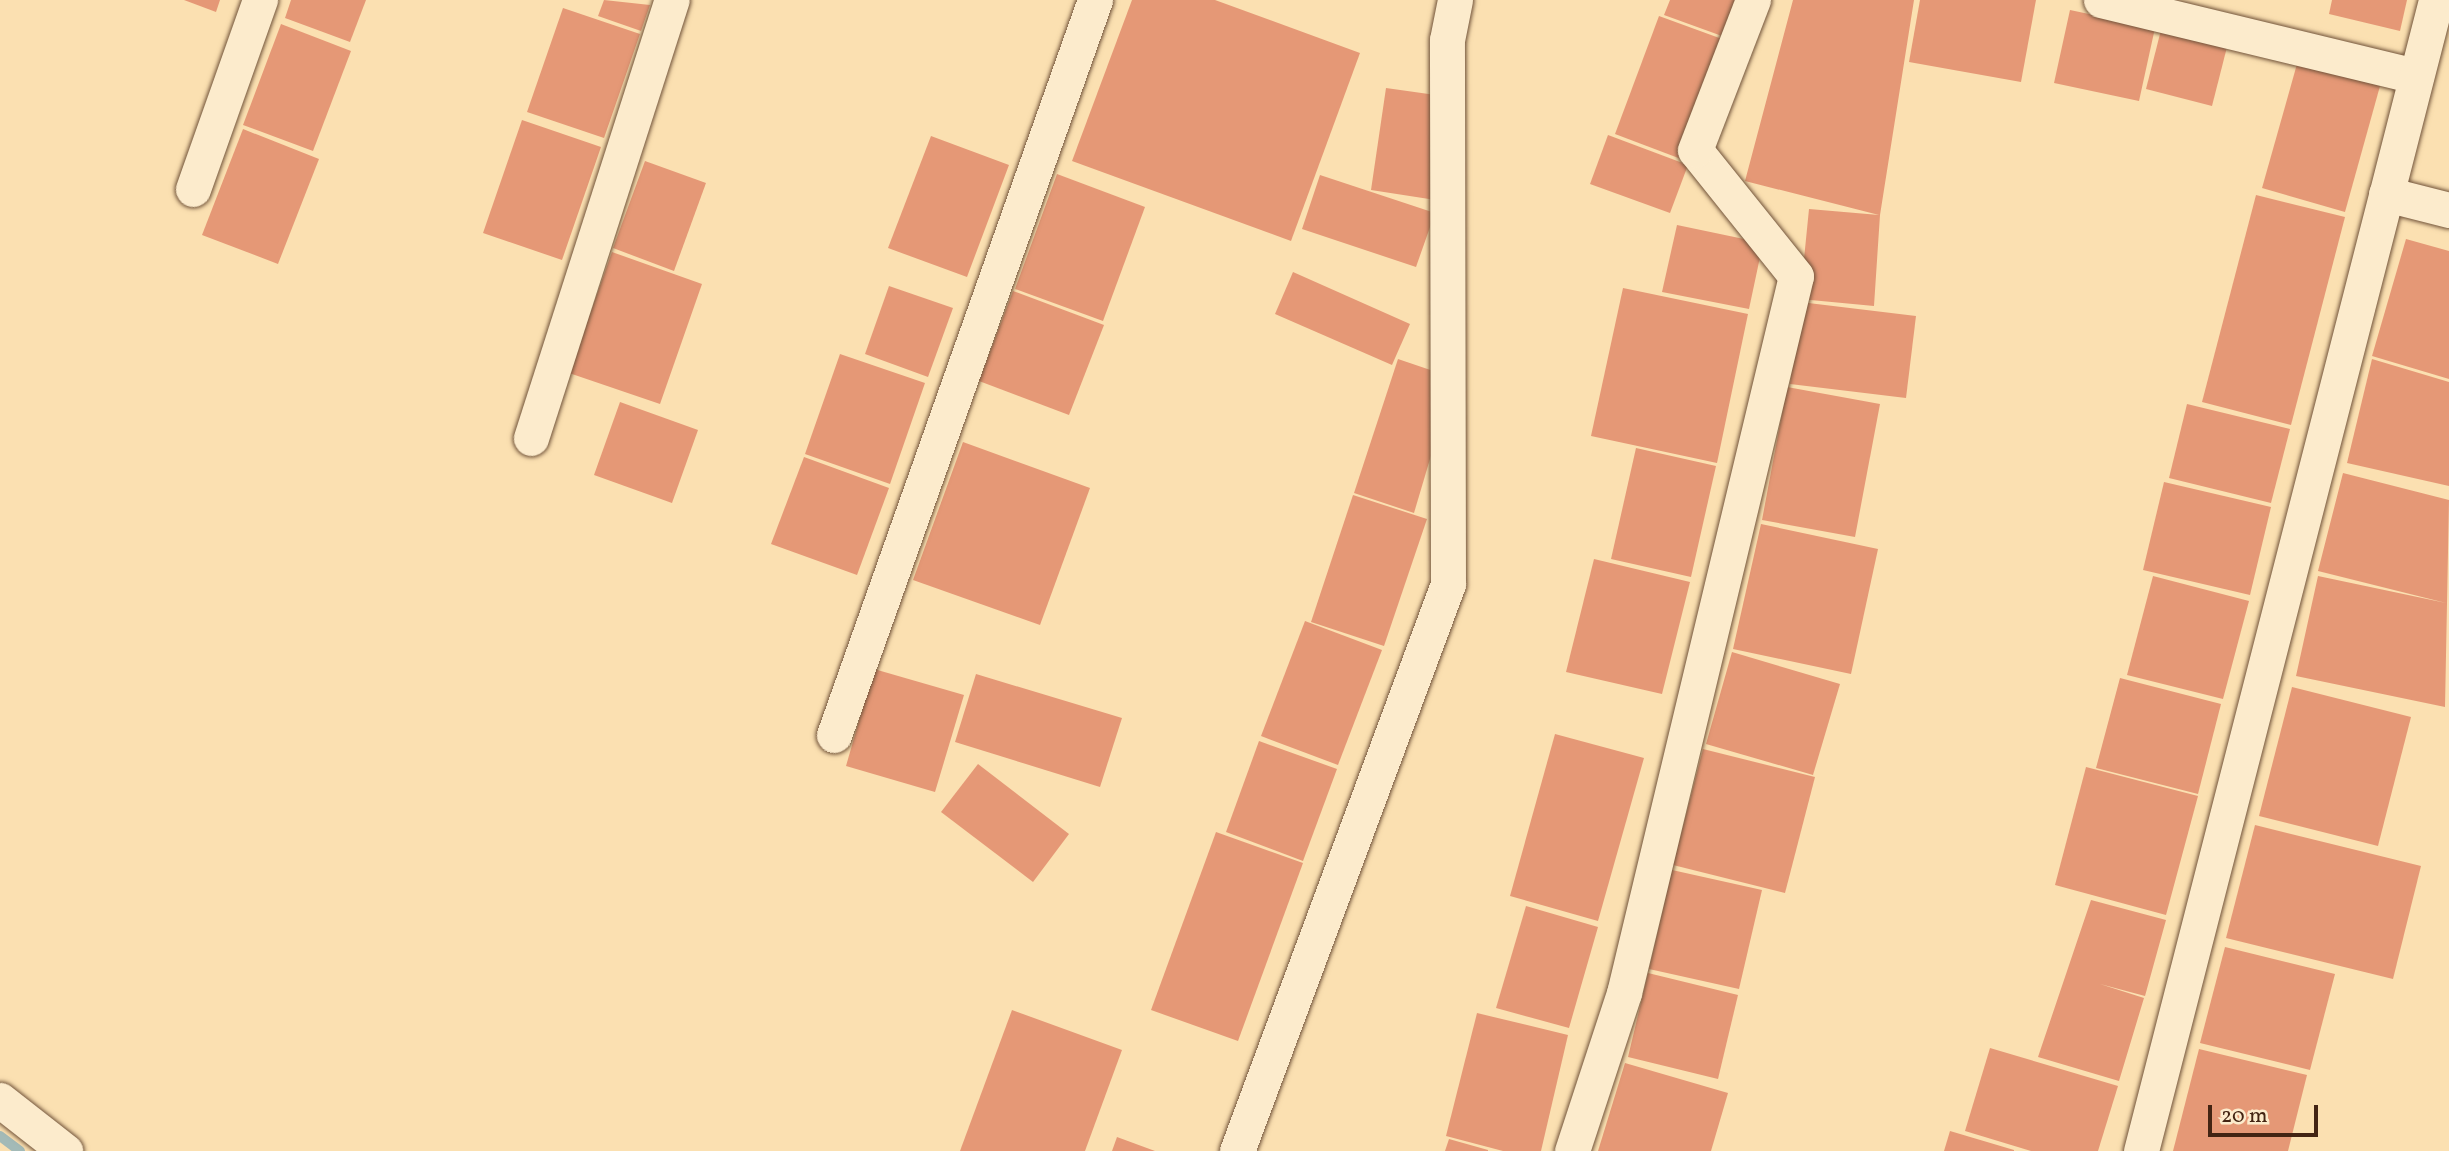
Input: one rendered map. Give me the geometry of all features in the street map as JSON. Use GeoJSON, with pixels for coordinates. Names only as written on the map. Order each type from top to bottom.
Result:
{"type":"FeatureCollection","features":[{"type":"Feature","properties":{"kind":"street"},"geometry":{"type":"LineString","coordinates":[[193,189],[260,0]]}},
{"type":"Feature","properties":{"kind":"street"},"geometry":{"type":"LineString","coordinates":[[531,438],[672,0]]}},
{"type":"Feature","properties":{"kind":"street"},"geometry":{"type":"LineString","coordinates":[[834,735],[1095,0]]}},
{"type":"Feature","properties":{"kind":"street"},"geometry":{"type":"LineString","coordinates":[[1237,1151],[1448,584],[1447,40],[1455,0]]}},
{"type":"Feature","properties":{"kind":"street"},"geometry":{"type":"LineString","coordinates":[[1572,1151],[1623,993],[1796,276],[1695,150],[1753,0]]}},
{"type":"Feature","properties":{"kind":"street"},"geometry":{"type":"LineString","coordinates":[[2101,0],[2416,76]]}},
{"type":"Feature","properties":{"kind":"street"},"geometry":{"type":"LineString","coordinates":[[2141,1151],[2435,0]]}},
{"type":"Feature","properties":{"kind":"street"},"geometry":{"type":"LineString","coordinates":[[2386,194],[2449,210]]}},
{"type":"Feature","properties":{"kind":"street"},"geometry":{"type":"LineString","coordinates":[[0,1100],[65,1151]]}},
{"type":"Feature","properties":{"kind":"building"},"geometry":{"type":"Polygon","coordinates":[[[184,0],[220,0],[216,12],[184,0]]]}},
{"type":"Feature","properties":{"kind":"building"},"geometry":{"type":"Polygon","coordinates":[[[291,0],[366,0],[350,42],[285,18],[291,0]]]}},
{"type":"Feature","properties":{"kind":"building"},"geometry":{"type":"Polygon","coordinates":[[[604,0],[650,5],[641,31],[598,16],[604,0]]]}},
{"type":"Feature","properties":{"kind":"building"},"geometry":{"type":"Polygon","coordinates":[[[1132,0],[1215,0],[1360,53],[1291,241],[1072,161],[1132,0]]]}},
{"type":"Feature","properties":{"kind":"building"},"geometry":{"type":"Polygon","coordinates":[[[1670,0],[1748,0],[1733,40],[1664,15],[1670,0]]]}},
{"type":"Feature","properties":{"kind":"building"},"geometry":{"type":"Polygon","coordinates":[[[1793,0],[1914,0],[1880,215],[1874,306],[1800,299],[1809,209],[1879,215],[1745,181],[1793,0]]]}},
{"type":"Feature","properties":{"kind":"building"},"geometry":{"type":"Polygon","coordinates":[[[1920,0],[2036,0],[2021,82],[1909,62],[1920,0]]]}},
{"type":"Feature","properties":{"kind":"building"},"geometry":{"type":"Polygon","coordinates":[[[2332,0],[2407,0],[2400,31],[2329,14],[2332,0]]]}},
{"type":"Feature","properties":{"kind":"building"},"geometry":{"type":"Polygon","coordinates":[[[563,8],[640,34],[604,138],[527,112],[563,8]]]}},
{"type":"Feature","properties":{"kind":"building"},"geometry":{"type":"Polygon","coordinates":[[[2070,10],[2155,28],[2139,101],[2054,83],[2070,10]]]}},
{"type":"Feature","properties":{"kind":"building"},"geometry":{"type":"Polygon","coordinates":[[[1659,16],[1733,43],[1689,162],[1615,134],[1659,16]]]}},
{"type":"Feature","properties":{"kind":"building"},"geometry":{"type":"Polygon","coordinates":[[[281,24],[351,51],[313,151],[243,125],[281,24]]]}},
{"type":"Feature","properties":{"kind":"building"},"geometry":{"type":"Polygon","coordinates":[[[2161,30],[2227,47],[2212,106],[2146,89],[2161,30]]]}},
{"type":"Feature","properties":{"kind":"building"},"geometry":{"type":"Polygon","coordinates":[[[2297,64],[2380,86],[2345,212],[2262,188],[2297,64]]]}},
{"type":"Feature","properties":{"kind":"building"},"geometry":{"type":"Polygon","coordinates":[[[1386,88],[1457,98],[1442,201],[1371,190],[1386,88]]]}},
{"type":"Feature","properties":{"kind":"building"},"geometry":{"type":"Polygon","coordinates":[[[522,120],[601,147],[562,260],[483,233],[522,120]]]}},
{"type":"Feature","properties":{"kind":"building"},"geometry":{"type":"Polygon","coordinates":[[[243,129],[319,159],[278,264],[202,235],[243,129]]]}},
{"type":"Feature","properties":{"kind":"building"},"geometry":{"type":"Polygon","coordinates":[[[1608,135],[1688,165],[1670,213],[1590,184],[1608,135]]]}},
{"type":"Feature","properties":{"kind":"building"},"geometry":{"type":"Polygon","coordinates":[[[931,136],[1009,165],[967,277],[888,248],[931,136]]]}},
{"type":"Feature","properties":{"kind":"building"},"geometry":{"type":"Polygon","coordinates":[[[645,161],[706,183],[674,271],[613,248],[645,161]]]}},
{"type":"Feature","properties":{"kind":"building"},"geometry":{"type":"Polygon","coordinates":[[[1057,174],[1145,207],[1103,321],[1015,289],[1057,174]]]}},
{"type":"Feature","properties":{"kind":"building"},"geometry":{"type":"Polygon","coordinates":[[[1320,175],[1435,213],[1416,267],[1302,229],[1320,175]]]}},
{"type":"Feature","properties":{"kind":"building"},"geometry":{"type":"Polygon","coordinates":[[[2256,195],[2345,217],[2291,425],[2202,402],[2256,195]]]}},
{"type":"Feature","properties":{"kind":"building"},"geometry":{"type":"Polygon","coordinates":[[[1677,225],[1763,243],[1749,309],[1662,292],[1677,225]]]}},
{"type":"Feature","properties":{"kind":"building"},"geometry":{"type":"Polygon","coordinates":[[[2406,239],[2449,251],[2449,379],[2372,356],[2406,239]]]}},
{"type":"Feature","properties":{"kind":"building"},"geometry":{"type":"Polygon","coordinates":[[[612,252],[702,284],[660,404],[569,373],[612,252]]]}},
{"type":"Feature","properties":{"kind":"building"},"geometry":{"type":"Polygon","coordinates":[[[1293,272],[1410,324],[1392,365],[1275,314],[1293,272]]]}},
{"type":"Feature","properties":{"kind":"building"},"geometry":{"type":"Polygon","coordinates":[[[889,286],[953,308],[928,377],[865,354],[889,286]]]}},
{"type":"Feature","properties":{"kind":"building"},"geometry":{"type":"Polygon","coordinates":[[[1623,288],[1748,314],[1717,463],[1591,436],[1623,288]]]}},
{"type":"Feature","properties":{"kind":"building"},"geometry":{"type":"Polygon","coordinates":[[[1013,291],[1104,325],[1069,415],[979,381],[1013,291]]]}},
{"type":"Feature","properties":{"kind":"building"},"geometry":{"type":"Polygon","coordinates":[[[1800,302],[1916,316],[1906,398],[1790,384],[1800,302]]]}},
{"type":"Feature","properties":{"kind":"building"},"geometry":{"type":"Polygon","coordinates":[[[840,354],[925,383],[890,484],[805,454],[840,354]]]}},
{"type":"Feature","properties":{"kind":"building"},"geometry":{"type":"Polygon","coordinates":[[[1398,359],[1454,378],[1414,513],[1354,493],[1398,359]]]}},
{"type":"Feature","properties":{"kind":"building"},"geometry":{"type":"Polygon","coordinates":[[[2372,359],[2449,382],[2449,486],[2347,463],[2372,359]]]}},
{"type":"Feature","properties":{"kind":"building"},"geometry":{"type":"Polygon","coordinates":[[[1787,387],[1880,404],[1855,537],[1762,520],[1787,387]]]}},
{"type":"Feature","properties":{"kind":"building"},"geometry":{"type":"Polygon","coordinates":[[[620,402],[698,430],[672,503],[594,475],[620,402]]]}},
{"type":"Feature","properties":{"kind":"building"},"geometry":{"type":"Polygon","coordinates":[[[2187,404],[2290,429],[2271,503],[2169,478],[2187,404]]]}},
{"type":"Feature","properties":{"kind":"building"},"geometry":{"type":"Polygon","coordinates":[[[963,442],[1090,488],[1040,625],[913,580],[963,442]]]}},
{"type":"Feature","properties":{"kind":"building"},"geometry":{"type":"Polygon","coordinates":[[[1636,448],[1716,466],[1691,577],[1611,559],[1636,448]]]}},
{"type":"Feature","properties":{"kind":"building"},"geometry":{"type":"Polygon","coordinates":[[[804,457],[889,488],[857,575],[771,544],[804,457]]]}},
{"type":"Feature","properties":{"kind":"building"},"geometry":{"type":"Polygon","coordinates":[[[2343,473],[2449,500],[2445,707],[2296,676],[2318,576],[2446,603],[2318,571],[2343,473]]]}},
{"type":"Feature","properties":{"kind":"building"},"geometry":{"type":"Polygon","coordinates":[[[2164,482],[2271,507],[2250,595],[2143,570],[2164,482]]]}},
{"type":"Feature","properties":{"kind":"building"},"geometry":{"type":"Polygon","coordinates":[[[1353,495],[1427,519],[1384,646],[1311,622],[1353,495]]]}},
{"type":"Feature","properties":{"kind":"building"},"geometry":{"type":"Polygon","coordinates":[[[1761,524],[1878,549],[1851,674],[1733,649],[1761,524]]]}},
{"type":"Feature","properties":{"kind":"building"},"geometry":{"type":"Polygon","coordinates":[[[1594,559],[1690,582],[1662,694],[1566,672],[1594,559]]]}},
{"type":"Feature","properties":{"kind":"building"},"geometry":{"type":"Polygon","coordinates":[[[2153,576],[2249,601],[2223,699],[2127,675],[2153,576]]]}},
{"type":"Feature","properties":{"kind":"building"},"geometry":{"type":"Polygon","coordinates":[[[1305,621],[1382,650],[1338,765],[1261,736],[1305,621]]]}},
{"type":"Feature","properties":{"kind":"building"},"geometry":{"type":"Polygon","coordinates":[[[1732,652],[1840,684],[1813,775],[1706,744],[1732,652]]]}},
{"type":"Feature","properties":{"kind":"building"},"geometry":{"type":"Polygon","coordinates":[[[874,669],[964,695],[935,792],[846,766],[874,669]]]}},
{"type":"Feature","properties":{"kind":"building"},"geometry":{"type":"Polygon","coordinates":[[[976,674],[1122,718],[1100,787],[955,742],[976,674]]]}},
{"type":"Feature","properties":{"kind":"building"},"geometry":{"type":"Polygon","coordinates":[[[2120,678],[2221,704],[2198,794],[2096,768],[2120,678]]]}},
{"type":"Feature","properties":{"kind":"building"},"geometry":{"type":"Polygon","coordinates":[[[2292,687],[2411,717],[2378,846],[2259,816],[2292,687]]]}},
{"type":"Feature","properties":{"kind":"building"},"geometry":{"type":"Polygon","coordinates":[[[1555,734],[1644,758],[1598,921],[1510,896],[1555,734]]]}},
{"type":"Feature","properties":{"kind":"building"},"geometry":{"type":"Polygon","coordinates":[[[1259,741],[1337,769],[1303,861],[1226,832],[1259,741]]]}},
{"type":"Feature","properties":{"kind":"building"},"geometry":{"type":"Polygon","coordinates":[[[1703,749],[1815,777],[1785,893],[1673,865],[1703,749]]]}},
{"type":"Feature","properties":{"kind":"building"},"geometry":{"type":"Polygon","coordinates":[[[978,764],[1069,834],[1033,882],[941,812],[978,764]]]}},
{"type":"Feature","properties":{"kind":"building"},"geometry":{"type":"Polygon","coordinates":[[[2086,767],[2198,796],[2166,915],[2055,885],[2086,767]]]}},
{"type":"Feature","properties":{"kind":"building"},"geometry":{"type":"Polygon","coordinates":[[[2255,825],[2421,866],[2393,979],[2226,938],[2255,825]]]}},
{"type":"Feature","properties":{"kind":"building"},"geometry":{"type":"Polygon","coordinates":[[[1216,832],[1303,863],[1238,1041],[1151,1010],[1216,832]]]}},
{"type":"Feature","properties":{"kind":"building"},"geometry":{"type":"Polygon","coordinates":[[[1672,870],[1762,890],[1739,989],[1649,969],[1672,870]]]}},
{"type":"Feature","properties":{"kind":"building"},"geometry":{"type":"Polygon","coordinates":[[[2091,900],[2166,920],[2145,996],[2100,984],[2144,998],[2119,1081],[2038,1057],[2091,900]]]}},
{"type":"Feature","properties":{"kind":"building"},"geometry":{"type":"Polygon","coordinates":[[[1526,906],[1598,927],[1569,1028],[1496,1008],[1526,906]]]}},
{"type":"Feature","properties":{"kind":"building"},"geometry":{"type":"Polygon","coordinates":[[[2225,947],[2335,974],[2310,1070],[2200,1043],[2225,947]]]}},
{"type":"Feature","properties":{"kind":"building"},"geometry":{"type":"Polygon","coordinates":[[[1648,973],[1738,995],[1718,1079],[1628,1057],[1648,973]]]}},
{"type":"Feature","properties":{"kind":"building"},"geometry":{"type":"Polygon","coordinates":[[[1012,1010],[1122,1050],[1085,1151],[960,1151],[1012,1010]]]}},
{"type":"Feature","properties":{"kind":"building"},"geometry":{"type":"Polygon","coordinates":[[[1477,1013],[1568,1035],[1541,1151],[1503,1151],[1446,1136],[1477,1013]]]}},
{"type":"Feature","properties":{"kind":"building"},"geometry":{"type":"Polygon","coordinates":[[[1990,1048],[2118,1086],[2098,1151],[2031,1151],[1965,1131],[1990,1048]]]}},
{"type":"Feature","properties":{"kind":"building"},"geometry":{"type":"Polygon","coordinates":[[[2199,1049],[2307,1075],[2288,1151],[2173,1151],[2199,1049]]]}},
{"type":"Feature","properties":{"kind":"building"},"geometry":{"type":"Polygon","coordinates":[[[1625,1063],[1728,1093],[1711,1151],[1598,1151],[1625,1063]]]}},
{"type":"Feature","properties":{"kind":"building"},"geometry":{"type":"Polygon","coordinates":[[[1950,1131],[2014,1150],[2014,1151],[1944,1151],[1950,1131]]]}},
{"type":"Feature","properties":{"kind":"building"},"geometry":{"type":"Polygon","coordinates":[[[1117,1137],[1155,1151],[1112,1151],[1117,1137]]]}},
{"type":"Feature","properties":{"kind":"building"},"geometry":{"type":"Polygon","coordinates":[[[1449,1139],[1488,1150],[1488,1151],[1445,1151],[1449,1139]]]}},
{"type":"Feature","properties":{"kind":"waterway"},"geometry":{"type":"LineString","coordinates":[[0,1136],[20,1151]]}}]}
